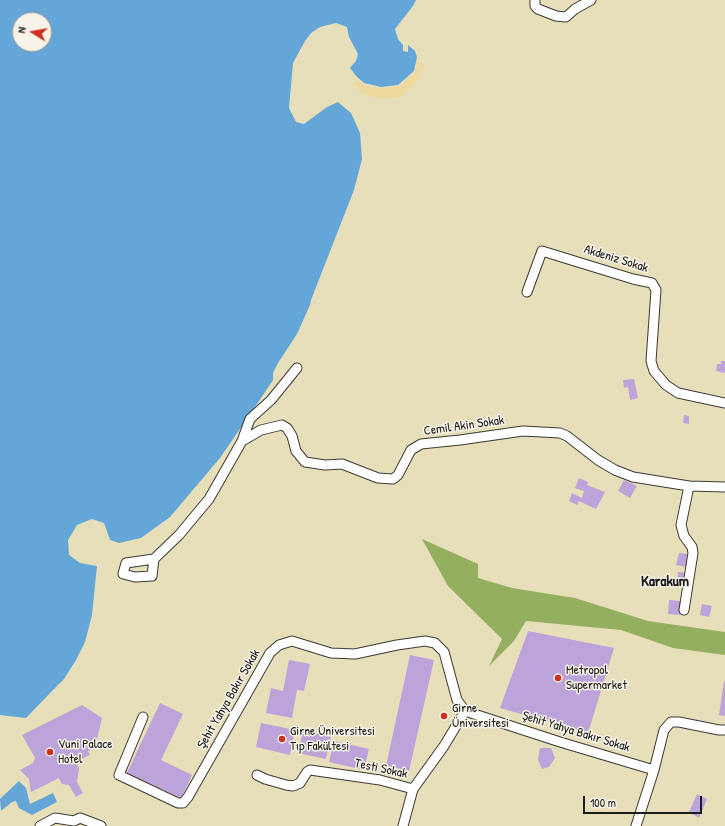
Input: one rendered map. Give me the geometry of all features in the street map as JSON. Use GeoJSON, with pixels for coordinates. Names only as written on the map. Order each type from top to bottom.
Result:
{"type":"FeatureCollection","features":[{"type":"Feature","properties":{"kind":"street"},"geometry":{"type":"LineString","coordinates":[[535,0],[535,6],[538,9],[556,16],[566,17],[575,9],[591,0]]}},
{"type":"Feature","properties":{"kind":"street","name":"Akdeniz Sokak"},"geometry":{"type":"LineString","coordinates":[[527,292],[542,250],[633,279],[652,283],[656,290],[651,361],[654,371],[666,385],[678,393],[725,403]]}},
{"type":"Feature","properties":{"kind":"street"},"geometry":{"type":"LineString","coordinates":[[154,559],[179,535],[209,499],[242,441],[250,419],[271,400],[297,368]]}},
{"type":"Feature","properties":{"kind":"street","name":"Cemil Akin Sokak"},"geometry":{"type":"LineString","coordinates":[[242,441],[262,430],[282,425],[287,428],[292,436],[296,451],[305,462],[324,465],[342,464],[378,478],[393,479],[398,475],[411,450],[421,444],[523,431],[560,433],[567,436],[598,460],[615,470],[633,477],[689,486],[725,487]]}},
{"type":"Feature","properties":{"kind":"street"},"geometry":{"type":"LineString","coordinates":[[684,610],[693,553],[692,547],[684,536],[681,525],[689,486]]}},
{"type":"Feature","properties":{"kind":"street","name":"Şehit Yahya Bakır Sokak"},"geometry":{"type":"LineString","coordinates":[[143,717],[119,774],[178,803],[183,802],[188,797],[270,654],[279,645],[292,641],[331,653],[355,654],[418,642],[435,642],[444,652],[457,700],[465,711],[560,742],[654,770]]}},
{"type":"Feature","properties":{"kind":"street"},"geometry":{"type":"LineString","coordinates":[[403,826],[413,789],[444,746],[465,711]]}},
{"type":"Feature","properties":{"kind":"street"},"geometry":{"type":"LineString","coordinates":[[636,826],[654,770],[664,730],[671,722],[679,722],[723,732]]}},
{"type":"Feature","properties":{"kind":"street","name":"Testi Sokak"},"geometry":{"type":"LineString","coordinates":[[257,775],[286,786],[293,786],[300,783],[306,772],[310,770],[380,780],[413,789]]}},
{"type":"Feature","properties":{"kind":"street"},"geometry":{"type":"LineString","coordinates":[[40,826],[55,818],[75,824],[80,818],[101,826]]}},
{"type":"Feature","properties":{"kind":"green space"},"geometry":{"type":"Polygon","coordinates":[[[422,539],[478,564],[478,578],[512,588],[575,598],[648,621],[725,632],[725,655],[673,648],[621,630],[526,621],[514,641],[489,666],[502,639],[448,586],[422,539]]]}},
{"type":"Feature","properties":{"kind":"sand"},"geometry":{"type":"Polygon","coordinates":[[[417,61],[425,64],[416,82],[401,97],[381,99],[363,94],[354,85],[354,78],[363,85],[381,89],[400,86],[415,72],[417,61]]]}},
{"type":"Feature","properties":{"kind":"water"},"geometry":{"type":"Polygon","coordinates":[[[0,0],[416,0],[395,29],[398,39],[403,45],[403,51],[408,52],[408,45],[415,51],[417,57],[414,71],[398,85],[381,87],[364,83],[357,77],[350,68],[356,61],[358,54],[349,37],[347,27],[336,23],[320,27],[311,33],[293,63],[289,108],[296,122],[304,124],[327,107],[338,102],[351,113],[360,133],[362,159],[354,190],[310,305],[297,334],[273,373],[273,380],[220,458],[170,517],[141,538],[119,543],[110,540],[104,523],[92,519],[77,525],[68,540],[69,555],[80,563],[97,566],[92,615],[85,642],[64,679],[26,718],[0,715],[0,0]]]}},
{"type":"Feature","properties":{"kind":"water"},"geometry":{"type":"Polygon","coordinates":[[[19,781],[26,788],[30,804],[53,793],[57,802],[32,815],[19,808],[16,801],[12,802],[1,811],[0,799],[19,781]]]}},
{"type":"Feature","properties":{"kind":"building"},"geometry":{"type":"Polygon","coordinates":[[[721,361],[725,361],[725,373],[716,371],[717,364],[721,364],[721,361]]]}},
{"type":"Feature","properties":{"kind":"building"},"geometry":{"type":"Polygon","coordinates":[[[634,379],[638,398],[630,400],[628,387],[624,388],[623,380],[634,379]]]}},
{"type":"Feature","properties":{"kind":"building"},"geometry":{"type":"Polygon","coordinates":[[[684,415],[689,416],[689,424],[683,423],[684,415]]]}},
{"type":"Feature","properties":{"kind":"building"},"geometry":{"type":"Polygon","coordinates":[[[579,478],[588,482],[587,485],[605,492],[596,509],[579,501],[577,505],[569,501],[572,493],[582,498],[584,491],[575,488],[579,478]]]}},
{"type":"Feature","properties":{"kind":"building"},"geometry":{"type":"Polygon","coordinates":[[[624,480],[637,486],[630,498],[618,491],[624,480]]]}},
{"type":"Feature","properties":{"kind":"building"},"geometry":{"type":"Polygon","coordinates":[[[679,553],[690,554],[687,567],[676,565],[679,553]]]}},
{"type":"Feature","properties":{"kind":"building"},"geometry":{"type":"Polygon","coordinates":[[[678,572],[687,573],[685,585],[677,584],[678,572]]]}},
{"type":"Feature","properties":{"kind":"building"},"geometry":{"type":"Polygon","coordinates":[[[669,600],[682,601],[680,615],[668,614],[669,600]]]}},
{"type":"Feature","properties":{"kind":"building"},"geometry":{"type":"Polygon","coordinates":[[[702,604],[712,606],[709,617],[700,615],[702,604]]]}},
{"type":"Feature","properties":{"kind":"building","name":"Metropol Supermarket"},"geometry":{"type":"Polygon","coordinates":[[[528,631],[614,648],[588,733],[500,708],[528,631]]]}},
{"type":"Feature","properties":{"kind":"building"},"geometry":{"type":"Polygon","coordinates":[[[410,655],[434,660],[409,771],[386,766],[410,655]]]}},
{"type":"Feature","properties":{"kind":"building"},"geometry":{"type":"Polygon","coordinates":[[[289,660],[310,664],[304,691],[297,690],[292,718],[266,713],[271,688],[283,691],[289,660]]]}},
{"type":"Feature","properties":{"kind":"building"},"geometry":{"type":"Polygon","coordinates":[[[725,681],[725,716],[719,715],[725,681]]]}},
{"type":"Feature","properties":{"kind":"building"},"geometry":{"type":"Polygon","coordinates":[[[160,703],[183,714],[161,760],[192,775],[181,798],[127,773],[160,703]]]}},
{"type":"Feature","properties":{"kind":"building","name":"Vuni Palace Hotel"},"geometry":{"type":"Polygon","coordinates":[[[82,705],[102,718],[95,747],[88,751],[90,755],[75,762],[79,768],[77,782],[83,793],[76,797],[69,785],[62,784],[59,778],[31,792],[29,779],[20,770],[33,763],[35,758],[22,735],[82,705]]]}},
{"type":"Feature","properties":{"kind":"building"},"geometry":{"type":"Polygon","coordinates":[[[261,723],[295,730],[290,755],[256,747],[261,723]]]}},
{"type":"Feature","properties":{"kind":"building"},"geometry":{"type":"Polygon","coordinates":[[[303,730],[331,737],[326,759],[298,753],[303,730]]]}},
{"type":"Feature","properties":{"kind":"building"},"geometry":{"type":"Polygon","coordinates":[[[334,741],[369,749],[364,770],[329,762],[334,741]]]}},
{"type":"Feature","properties":{"kind":"building"},"geometry":{"type":"Polygon","coordinates":[[[540,748],[551,748],[555,758],[549,767],[542,769],[538,760],[540,748]]]}},
{"type":"Feature","properties":{"kind":"building"},"geometry":{"type":"Polygon","coordinates":[[[697,794],[707,799],[699,818],[689,812],[697,794]]]}},
{"type":"Feature","properties":{"kind":"place","name":"Metropol Supermarket"},"geometry":{"type":"Point","coordinates":[558,678]}},
{"type":"Feature","properties":{"kind":"place","name":"Girne Üniversitesi"},"geometry":{"type":"Point","coordinates":[444,716]}},
{"type":"Feature","properties":{"kind":"place","name":"Girne Üniversitesi Tıp Fakültesi"},"geometry":{"type":"Point","coordinates":[282,739]}},
{"type":"Feature","properties":{"kind":"place","name":"Vuni Palace Hotel"},"geometry":{"type":"Point","coordinates":[50,752]}},
{"type":"Feature","properties":{"kind":"district","name":"Karakum"},"geometry":{"type":"Point","coordinates":[665,582]}}]}
